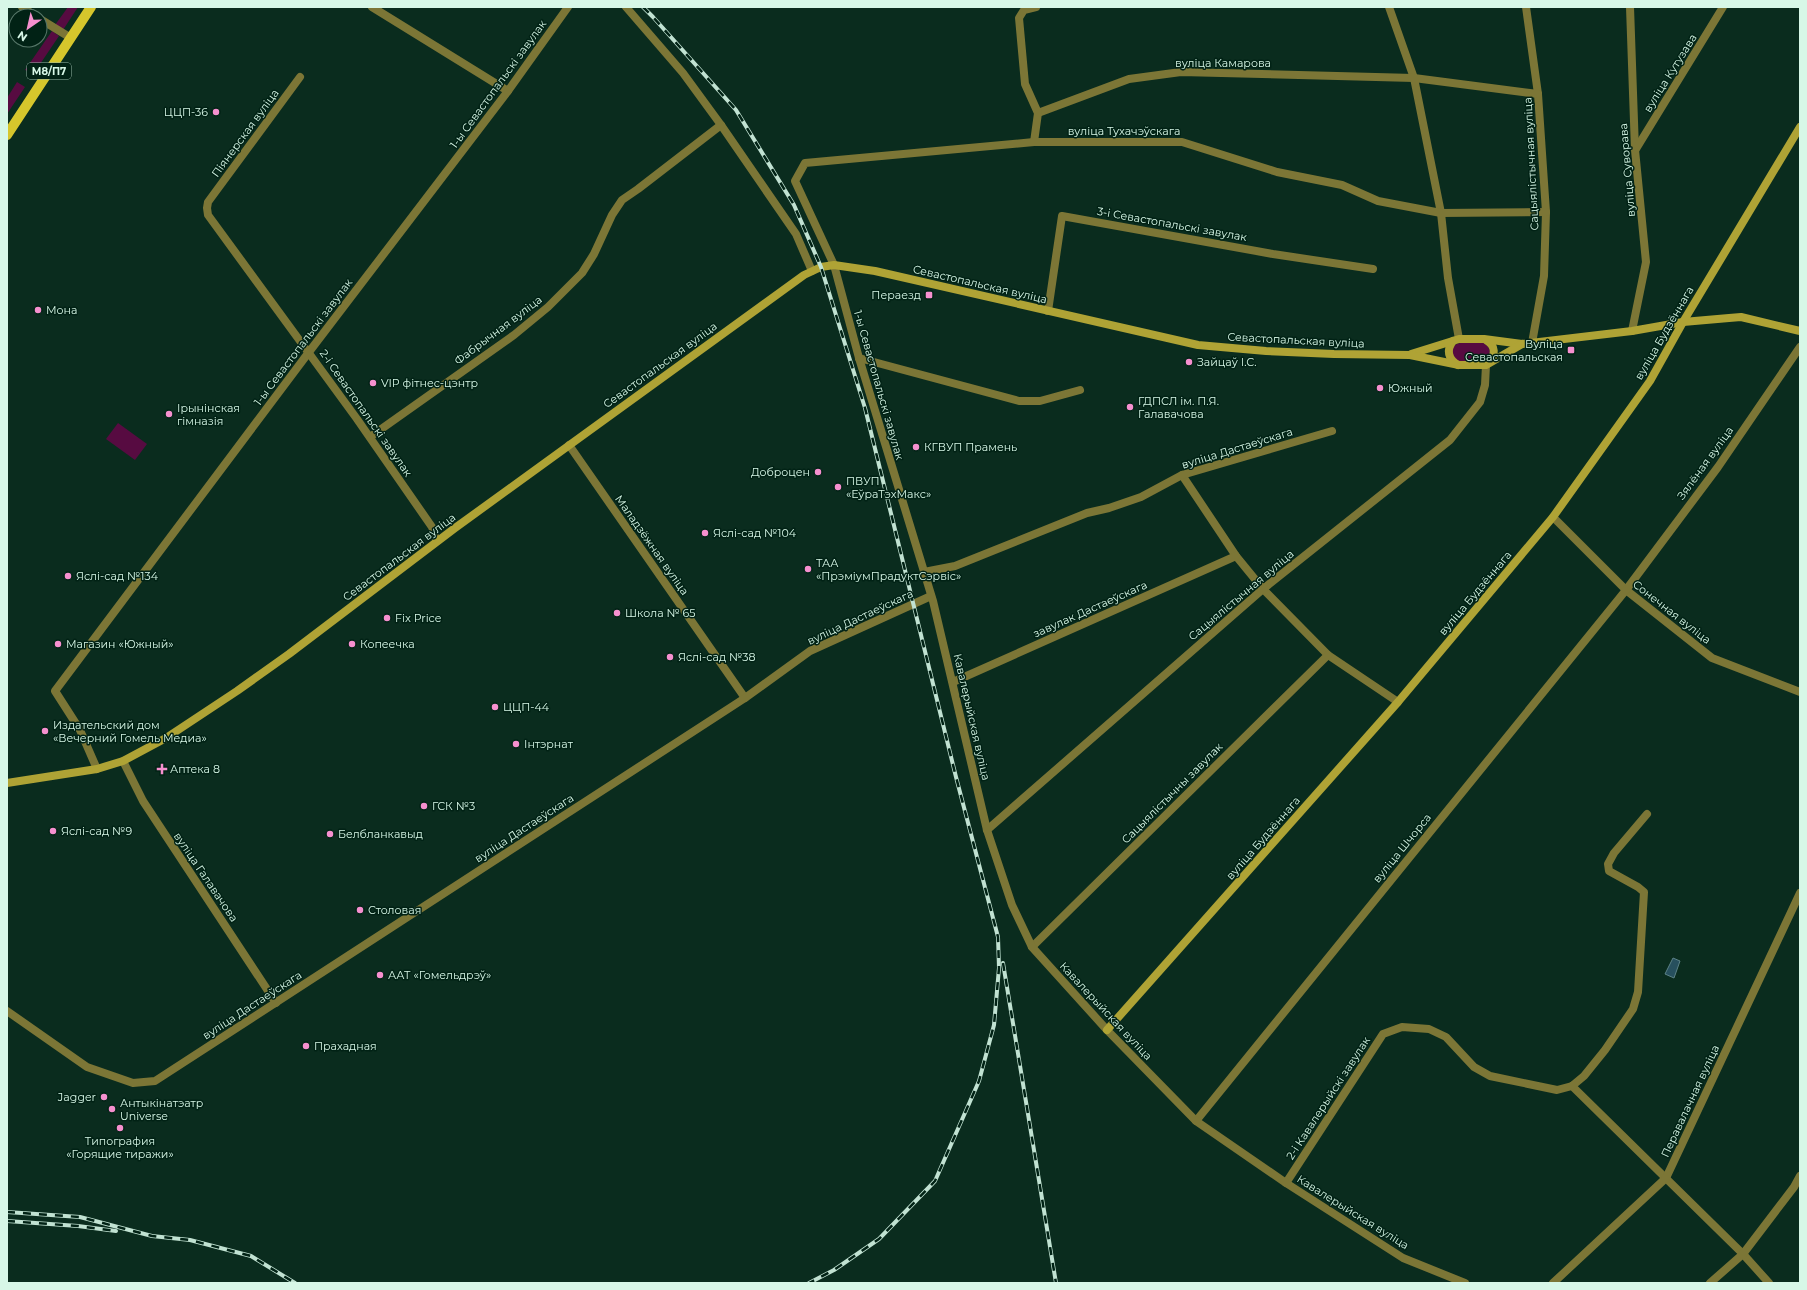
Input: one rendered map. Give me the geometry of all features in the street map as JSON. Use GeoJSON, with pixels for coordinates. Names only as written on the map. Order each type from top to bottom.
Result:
{"type":"FeatureCollection","features":[{"type":"Feature","properties":{"kind":"main road","name":"М8/П7"},"geometry":{"type":"LineString","coordinates":[[7,135],[91,7]]}},
{"type":"Feature","properties":{"kind":"street"},"geometry":{"type":"LineString","coordinates":[[372,7],[508,91]]}},
{"type":"Feature","properties":{"kind":"street","name":"1-ы Севастопальскі завулак"},"geometry":{"type":"LineString","coordinates":[[97,769],[80,730],[55,691],[309,352],[508,91],[568,7]]}},
{"type":"Feature","properties":{"kind":"street"},"geometry":{"type":"LineString","coordinates":[[626,7],[683,73],[721,124],[796,234],[812,271]]}},
{"type":"Feature","properties":{"kind":"street"},"geometry":{"type":"LineString","coordinates":[[1034,142],[1038,113],[1025,84],[1019,18],[1024,10],[1036,7]]}},
{"type":"Feature","properties":{"kind":"street"},"geometry":{"type":"LineString","coordinates":[[1389,7],[1414,78],[1441,213],[1456,340],[1448,349],[1448,354],[1458,366]]}},
{"type":"Feature","properties":{"kind":"street","name":"Сацыялістычная вуліца"},"geometry":{"type":"LineString","coordinates":[[1526,7],[1538,94],[1546,212],[1544,276],[1532,343]]}},
{"type":"Feature","properties":{"kind":"street","name":"вуліца Суворава"},"geometry":{"type":"LineString","coordinates":[[1630,7],[1635,150],[1646,262],[1632,331]]}},
{"type":"Feature","properties":{"kind":"street","name":"вуліца Кутузава"},"geometry":{"type":"LineString","coordinates":[[1635,150],[1723,7]]}},
{"type":"Feature","properties":{"kind":"street"},"geometry":{"type":"LineString","coordinates":[[48,24],[71,38]]}},
{"type":"Feature","properties":{"kind":"street","name":"вуліца Камарова"},"geometry":{"type":"LineString","coordinates":[[1038,113],[1129,80],[1181,72],[1414,78],[1538,94]]}},
{"type":"Feature","properties":{"kind":"street","name":"Піянерская вуліца"},"geometry":{"type":"LineString","coordinates":[[208,202],[300,77]]}},
{"type":"Feature","properties":{"kind":"street","name":"Фабрычная вуліца"},"geometry":{"type":"LineString","coordinates":[[370,437],[514,335],[548,308],[582,273],[622,200],[721,124]]}},
{"type":"Feature","properties":{"kind":"street","name":"вуліца Будзённага"},"geometry":{"type":"LineString","coordinates":[[1107,1030],[1398,702],[1553,517],[1650,381],[1683,322],[1800,126]]}},
{"type":"Feature","properties":{"kind":"street","name":"вуліца Тухачэўскага"},"geometry":{"type":"LineString","coordinates":[[834,265],[795,181],[805,163],[1034,142],[1182,142],[1277,172],[1342,185],[1378,201],[1441,213],[1546,212]]}},
{"type":"Feature","properties":{"kind":"street","name":"2-і Севастопальскі завулак"},"geometry":{"type":"LineString","coordinates":[[208,202],[206,208],[208,214],[370,437],[432,527],[437,541]]}},
{"type":"Feature","properties":{"kind":"street","name":"3-і Севастопальскі завулак"},"geometry":{"type":"LineString","coordinates":[[1048,311],[1062,216],[1273,254],[1373,269]]}},
{"type":"Feature","properties":{"kind":"street","name":"1-ы Севастопальскі завулак"},"geometry":{"type":"LineString","coordinates":[[834,265],[859,358],[932,599]]}},
{"type":"Feature","properties":{"kind":"street","name":"Севастопальская вуліца"},"geometry":{"type":"LineString","coordinates":[[7,783],[97,769],[123,761],[166,738],[237,691],[319,632],[437,541],[804,275],[821,267],[834,265],[875,271],[1198,345],[1266,351],[1327,354],[1410,354],[1458,366],[1486,365],[1522,344]]}},
{"type":"Feature","properties":{"kind":"street","name":"Севастопальская вуліца"},"geometry":{"type":"LineString","coordinates":[[1410,354],[1456,340],[1484,339],[1522,344],[1632,331],[1683,322],[1741,318],[1800,331]]}},
{"type":"Feature","properties":{"kind":"street"},"geometry":{"type":"LineString","coordinates":[[1484,339],[1490,342],[1494,350],[1491,360],[1486,365]]}},
{"type":"Feature","properties":{"kind":"street","name":"Зялёная вуліца"},"geometry":{"type":"LineString","coordinates":[[1626,590],[1718,466],[1800,347]]}},
{"type":"Feature","properties":{"kind":"street"},"geometry":{"type":"LineString","coordinates":[[859,358],[1019,401],[1040,401],[1080,390]]}},
{"type":"Feature","properties":{"kind":"street","name":"Сацыялістычная вуліца"},"geometry":{"type":"LineString","coordinates":[[987,830],[1263,589],[1450,440],[1480,402],[1485,385],[1486,365]]}},
{"type":"Feature","properties":{"kind":"street","name":"вуліца Дастаеўскага"},"geometry":{"type":"LineString","coordinates":[[924,572],[955,566],[1087,513],[1109,508],[1141,497],[1182,475],[1332,431]]}},
{"type":"Feature","properties":{"kind":"street","name":"Маладзёжная вуліца"},"geometry":{"type":"LineString","coordinates":[[569,445],[745,698]]}},
{"type":"Feature","properties":{"kind":"street"},"geometry":{"type":"LineString","coordinates":[[1182,475],[1236,556],[1263,589],[1328,655],[1398,702]]}},
{"type":"Feature","properties":{"kind":"street","name":"Сонечная вуліца"},"geometry":{"type":"LineString","coordinates":[[1553,517],[1626,590],[1712,658],[1799,689]]}},
{"type":"Feature","properties":{"kind":"street","name":"завулак Дастаеўскага"},"geometry":{"type":"LineString","coordinates":[[953,682],[1236,556]]}},
{"type":"Feature","properties":{"kind":"street","name":"вуліца Шчорса"},"geometry":{"type":"LineString","coordinates":[[1196,1121],[1626,590]]}},
{"type":"Feature","properties":{"kind":"street","name":"вуліца Дастаеўскага"},"geometry":{"type":"LineString","coordinates":[[7,1011],[87,1066],[133,1083],[155,1081],[745,698],[810,651],[932,599]]}},
{"type":"Feature","properties":{"kind":"street","name":"Кавалерыйская вуліца"},"geometry":{"type":"LineString","coordinates":[[932,599],[953,682],[987,830],[1012,905],[1032,947],[1107,1030],[1196,1121],[1286,1183],[1403,1258],[1465,1283]]}},
{"type":"Feature","properties":{"kind":"street","name":"Сацыялістычны завулак"},"geometry":{"type":"LineString","coordinates":[[1032,947],[1328,655]]}},
{"type":"Feature","properties":{"kind":"street","name":"вуліца Галавачова"},"geometry":{"type":"LineString","coordinates":[[123,761],[143,801],[276,1003]]}},
{"type":"Feature","properties":{"kind":"street"},"geometry":{"type":"LineString","coordinates":[[1647,814],[1614,853],[1608,864],[1609,871],[1638,887],[1644,892],[1638,992],[1633,1009],[1606,1050],[1584,1076],[1572,1086],[1743,1254],[1769,1283]]}},
{"type":"Feature","properties":{"kind":"street","name":"Перавалачная вуліца"},"geometry":{"type":"LineString","coordinates":[[1552,1283],[1666,1178],[1800,893]]}},
{"type":"Feature","properties":{"kind":"street","name":"2-і Кавалерыйскі завулак"},"geometry":{"type":"LineString","coordinates":[[1286,1183],[1383,1034],[1402,1027],[1429,1029],[1446,1037],[1474,1067],[1490,1076],[1557,1090],[1572,1086]]}},
{"type":"Feature","properties":{"kind":"street"},"geometry":{"type":"LineString","coordinates":[[1710,1283],[1743,1254],[1794,1187],[1800,1176]]}},
{"type":"Feature","properties":{"kind":"shaded area"},"geometry":{"type":"Polygon","coordinates":[[[68,7],[78,7],[63,30],[55,25],[68,7]]]}},
{"type":"Feature","properties":{"kind":"shaded area"},"geometry":{"type":"Polygon","coordinates":[[[52,31],[59,36],[34,73],[25,70],[40,48],[48,48],[48,37],[52,31]]]}},
{"type":"Feature","properties":{"kind":"shaded area"},"geometry":{"type":"Polygon","coordinates":[[[17,82],[25,87],[7,114],[7,98],[17,82]]]}},
{"type":"Feature","properties":{"kind":"shaded area"},"geometry":{"type":"Polygon","coordinates":[[[1469,342],[1482,342],[1487,345],[1490,352],[1486,360],[1480,362],[1461,362],[1454,359],[1452,352],[1454,346],[1469,342]]]}},
{"type":"Feature","properties":{"kind":"shaded area"},"geometry":{"type":"Polygon","coordinates":[[[118,423],[147,444],[135,460],[106,439],[118,423]]]}},
{"type":"Feature","properties":{"kind":"water"},"geometry":{"type":"Polygon","coordinates":[[[1673,958],[1680,961],[1674,978],[1665,974],[1673,958]]]}},
{"type":"Feature","properties":{"kind":"railway"},"geometry":{"type":"LineString","coordinates":[[643,7],[736,110],[794,205],[821,267],[865,408],[956,777],[998,937],[999,968],[994,1025],[979,1081],[935,1181],[879,1239],[834,1270],[809,1283]]}},
{"type":"Feature","properties":{"kind":"railway"},"geometry":{"type":"LineString","coordinates":[[1003,963],[1056,1283]]}},
{"type":"Feature","properties":{"kind":"railway"},"geometry":{"type":"LineString","coordinates":[[7,1212],[80,1217],[152,1236],[190,1240],[251,1256],[295,1283]]}},
{"type":"Feature","properties":{"kind":"railway"},"geometry":{"type":"LineString","coordinates":[[7,1221],[78,1226],[116,1231]]}},
{"type":"Feature","properties":{"kind":"place","name":"ЦЦП-36"},"geometry":{"type":"Point","coordinates":[216,112]}},
{"type":"Feature","properties":{"kind":"place","name":"Пераезд"},"geometry":{"type":"Point","coordinates":[929,295]}},
{"type":"Feature","properties":{"kind":"place","name":"Мона"},"geometry":{"type":"Point","coordinates":[38,310]}},
{"type":"Feature","properties":{"kind":"place","name":"Вуліца Севастопальская"},"geometry":{"type":"Point","coordinates":[1571,350]}},
{"type":"Feature","properties":{"kind":"place","name":"Зайцаў І.С."},"geometry":{"type":"Point","coordinates":[1189,362]}},
{"type":"Feature","properties":{"kind":"place","name":"VIP фітнес-цэнтр"},"geometry":{"type":"Point","coordinates":[373,383]}},
{"type":"Feature","properties":{"kind":"place","name":"Южный"},"geometry":{"type":"Point","coordinates":[1380,388]}},
{"type":"Feature","properties":{"kind":"place","name":"ГДПСЛ ім. П.Я. Галавачова"},"geometry":{"type":"Point","coordinates":[1130,407]}},
{"type":"Feature","properties":{"kind":"place","name":"Ірынінская гімназія"},"geometry":{"type":"Point","coordinates":[169,414]}},
{"type":"Feature","properties":{"kind":"place","name":"КГВУП Прамень"},"geometry":{"type":"Point","coordinates":[916,447]}},
{"type":"Feature","properties":{"kind":"place","name":"Доброцен"},"geometry":{"type":"Point","coordinates":[818,472]}},
{"type":"Feature","properties":{"kind":"place","name":"ПВУП «ЕўраТэхМакс»"},"geometry":{"type":"Point","coordinates":[838,487]}},
{"type":"Feature","properties":{"kind":"place","name":"Яслі-сад №104"},"geometry":{"type":"Point","coordinates":[705,533]}},
{"type":"Feature","properties":{"kind":"place","name":"ТАА «ПрэміумПрадуктСэрвіс»"},"geometry":{"type":"Point","coordinates":[808,569]}},
{"type":"Feature","properties":{"kind":"place","name":"Яслі-сад №134"},"geometry":{"type":"Point","coordinates":[68,576]}},
{"type":"Feature","properties":{"kind":"place","name":"Школа № 65"},"geometry":{"type":"Point","coordinates":[617,613]}},
{"type":"Feature","properties":{"kind":"place","name":"Fix Price"},"geometry":{"type":"Point","coordinates":[387,618]}},
{"type":"Feature","properties":{"kind":"place","name":"Магазин «Южный»"},"geometry":{"type":"Point","coordinates":[58,644]}},
{"type":"Feature","properties":{"kind":"place","name":"Копеечка"},"geometry":{"type":"Point","coordinates":[352,644]}},
{"type":"Feature","properties":{"kind":"place","name":"Яслі-сад №38"},"geometry":{"type":"Point","coordinates":[670,657]}},
{"type":"Feature","properties":{"kind":"place","name":"ЦЦП-44"},"geometry":{"type":"Point","coordinates":[495,707]}},
{"type":"Feature","properties":{"kind":"place","name":"Издательский дом «Вечерний Гомель Медиа»"},"geometry":{"type":"Point","coordinates":[45,731]}},
{"type":"Feature","properties":{"kind":"place","name":"Інтэрнат"},"geometry":{"type":"Point","coordinates":[516,744]}},
{"type":"Feature","properties":{"kind":"place","name":"Аптека 8"},"geometry":{"type":"Point","coordinates":[162,769]}},
{"type":"Feature","properties":{"kind":"place","name":"ГСК №3"},"geometry":{"type":"Point","coordinates":[424,806]}},
{"type":"Feature","properties":{"kind":"place","name":"Яслі-сад №9"},"geometry":{"type":"Point","coordinates":[53,831]}},
{"type":"Feature","properties":{"kind":"place","name":"Белбланкавыд"},"geometry":{"type":"Point","coordinates":[330,834]}},
{"type":"Feature","properties":{"kind":"place","name":"Столовая"},"geometry":{"type":"Point","coordinates":[360,910]}},
{"type":"Feature","properties":{"kind":"place","name":"ААТ «Гомельдрэў»"},"geometry":{"type":"Point","coordinates":[380,975]}},
{"type":"Feature","properties":{"kind":"place","name":"Прахадная"},"geometry":{"type":"Point","coordinates":[306,1046]}},
{"type":"Feature","properties":{"kind":"place","name":"Jagger"},"geometry":{"type":"Point","coordinates":[104,1097]}},
{"type":"Feature","properties":{"kind":"place","name":"Антыкінатэатр Universe"},"geometry":{"type":"Point","coordinates":[112,1109]}},
{"type":"Feature","properties":{"kind":"place","name":"Типография «Горящие тиражи»"},"geometry":{"type":"Point","coordinates":[120,1128]}}]}
